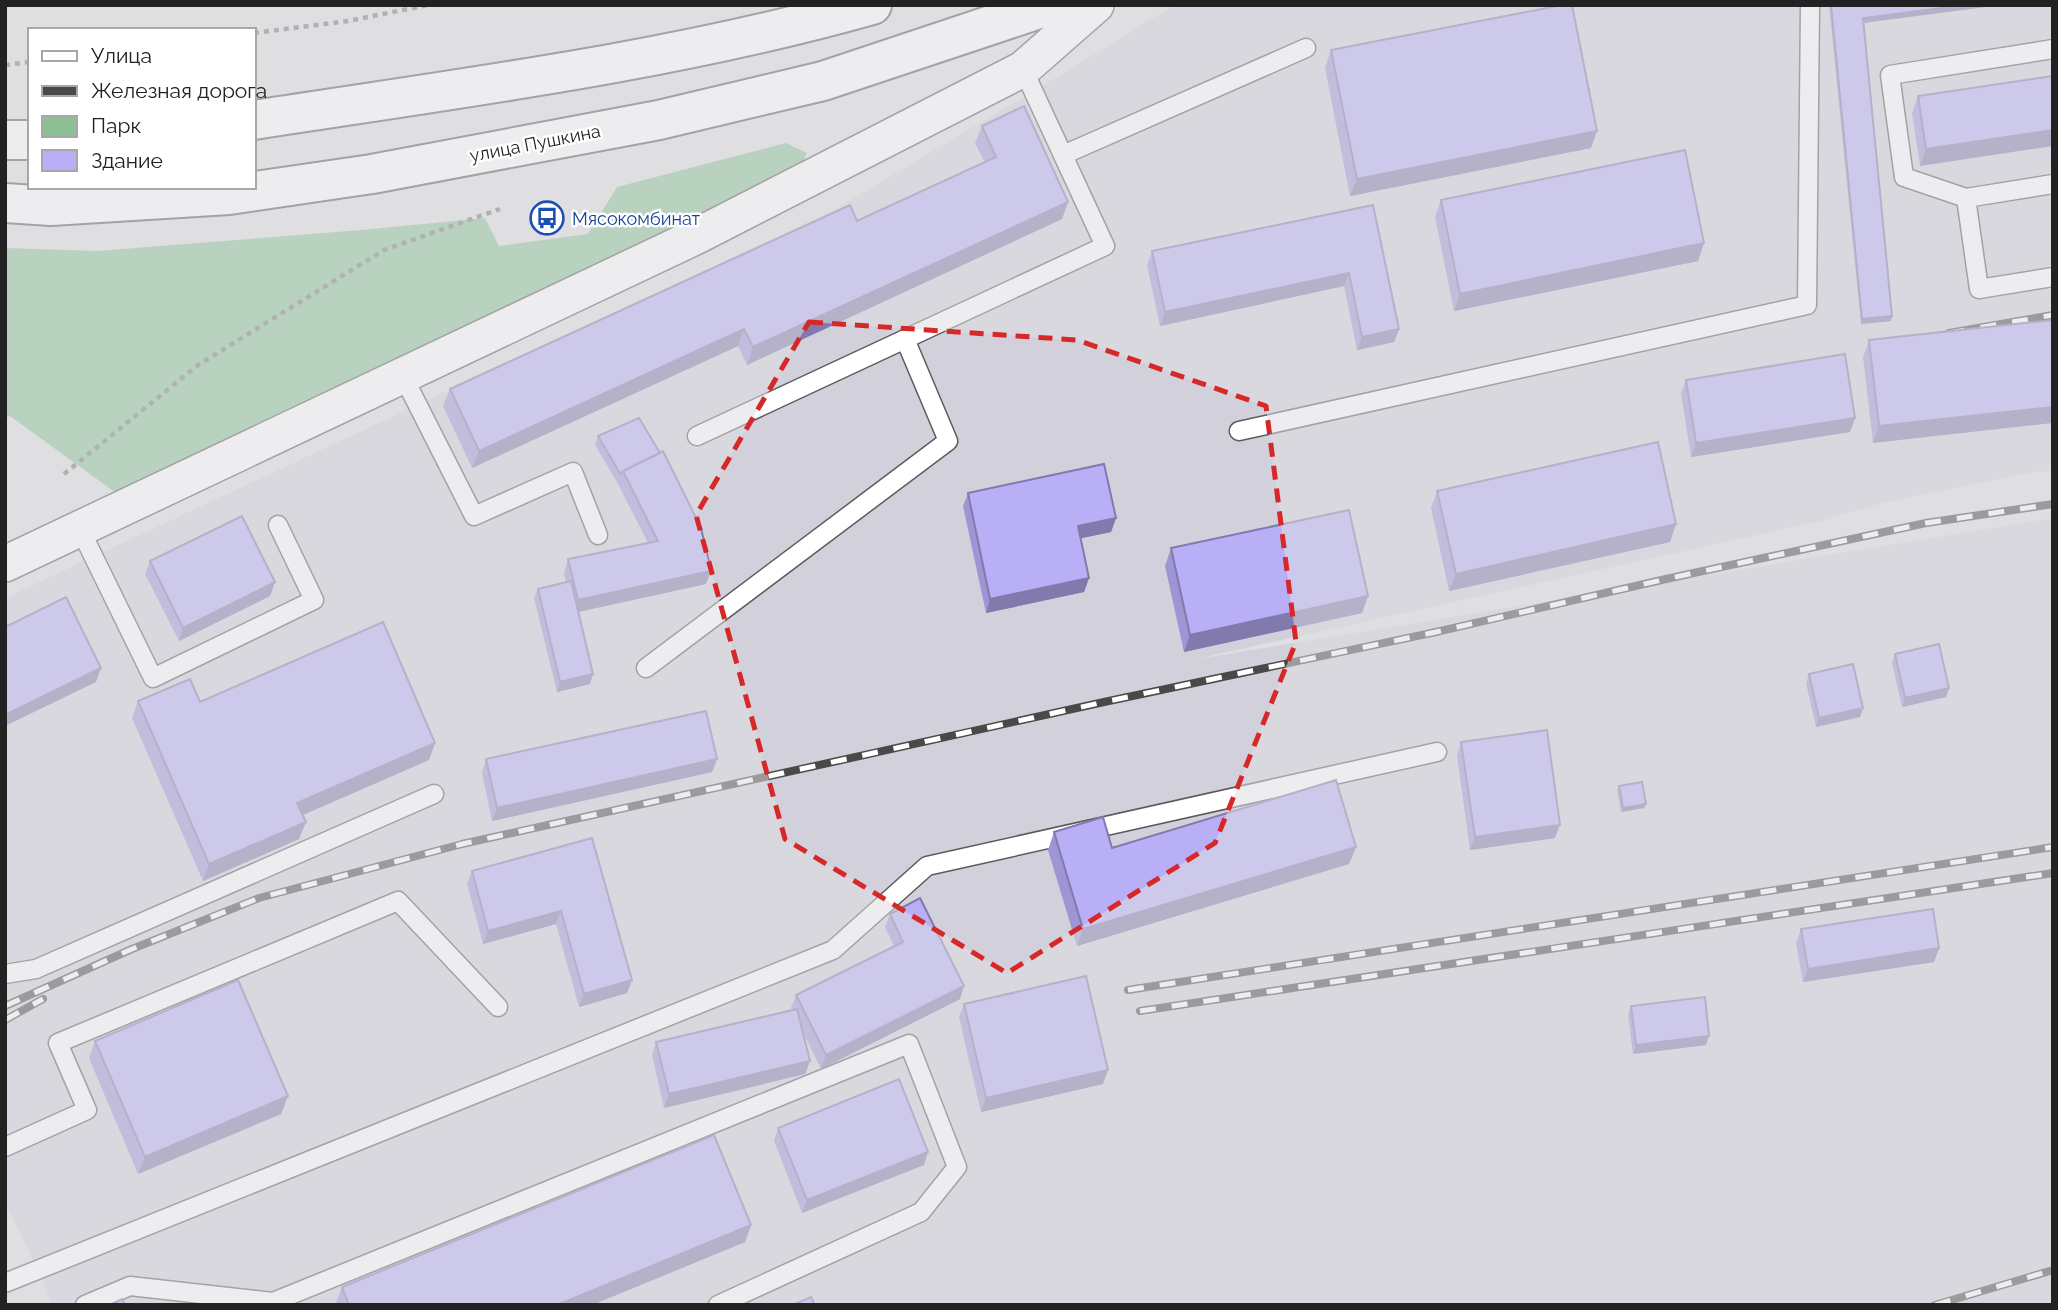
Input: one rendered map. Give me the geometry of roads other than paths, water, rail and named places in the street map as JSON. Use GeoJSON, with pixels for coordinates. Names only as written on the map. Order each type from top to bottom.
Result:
{"type":"FeatureCollection","features":[{"type":"Feature","properties":{"kind":"main road"},"geometry":{"type":"LineString","coordinates":[[256,120],[643,60],[818,13],[873,5]]}},
{"type":"Feature","properties":{"kind":"main road","name":"улица Пушкина"},"geometry":{"type":"LineString","coordinates":[[5,203],[51,206],[229,195],[372,174],[659,120],[823,81],[1051,5]]}},
{"type":"Feature","properties":{"kind":"main road"},"geometry":{"type":"LineString","coordinates":[[5,140],[28,140]]}},
{"type":"Feature","properties":{"kind":"street"},"geometry":{"type":"LineString","coordinates":[[5,564],[697,236],[1023,69],[1096,5]]}},
{"type":"Feature","properties":{"kind":"lane"},"geometry":{"type":"LineString","coordinates":[[1239,430],[1807,304],[1810,5]]}},
{"type":"Feature","properties":{"kind":"lane"},"geometry":{"type":"LineString","coordinates":[[1063,155],[1306,48]]}},
{"type":"Feature","properties":{"kind":"lane"},"geometry":{"type":"LineString","coordinates":[[2053,49],[1890,75],[1904,177],[1966,198],[2053,184]]}},
{"type":"Feature","properties":{"kind":"lane"},"geometry":{"type":"LineString","coordinates":[[696,436],[1105,246],[1023,69]]}},
{"type":"Feature","properties":{"kind":"lane"},"geometry":{"type":"LineString","coordinates":[[1966,198],[1979,289],[2053,277]]}},
{"type":"Feature","properties":{"kind":"lane"},"geometry":{"type":"LineString","coordinates":[[646,668],[948,441],[905,340]]}},
{"type":"Feature","properties":{"kind":"lane"},"geometry":{"type":"LineString","coordinates":[[403,376],[474,516],[573,472],[598,535]]}},
{"type":"Feature","properties":{"kind":"lane"},"geometry":{"type":"LineString","coordinates":[[80,528],[153,678],[314,600],[278,525]]}},
{"type":"Feature","properties":{"kind":"lane"},"geometry":{"type":"LineString","coordinates":[[5,1283],[833,950],[928,866],[1437,752]]}},
{"type":"Feature","properties":{"kind":"lane"},"geometry":{"type":"LineString","coordinates":[[5,974],[36,969],[434,794]]}},
{"type":"Feature","properties":{"kind":"lane"},"geometry":{"type":"LineString","coordinates":[[5,1147],[87,1110],[58,1043],[398,901],[498,1007]]}},
{"type":"Feature","properties":{"kind":"lane"},"geometry":{"type":"LineString","coordinates":[[85,1305],[130,1286],[273,1303],[909,1044],[957,1167],[921,1212],[718,1305]]}},
{"type":"Feature","properties":{"kind":"railway"},"geometry":{"type":"LineString","coordinates":[[1949,333],[2053,315]]}},
{"type":"Feature","properties":{"kind":"railway"},"geometry":{"type":"LineString","coordinates":[[5,1006],[132,949],[259,898],[462,844],[1926,523],[2053,504]]}},
{"type":"Feature","properties":{"kind":"railway"},"geometry":{"type":"LineString","coordinates":[[1128,990],[2053,847]]}},
{"type":"Feature","properties":{"kind":"railway"},"geometry":{"type":"LineString","coordinates":[[1140,1011],[2053,873]]}},
{"type":"Feature","properties":{"kind":"railway"},"geometry":{"type":"LineString","coordinates":[[5,1020],[43,999]]}},
{"type":"Feature","properties":{"kind":"railway"},"geometry":{"type":"LineString","coordinates":[[1935,1305],[2053,1270]]}},
{"type":"Feature","properties":{"kind":"place","name":"Мясокомбинат"},"geometry":{"type":"Point","coordinates":[547,218]}}]}
